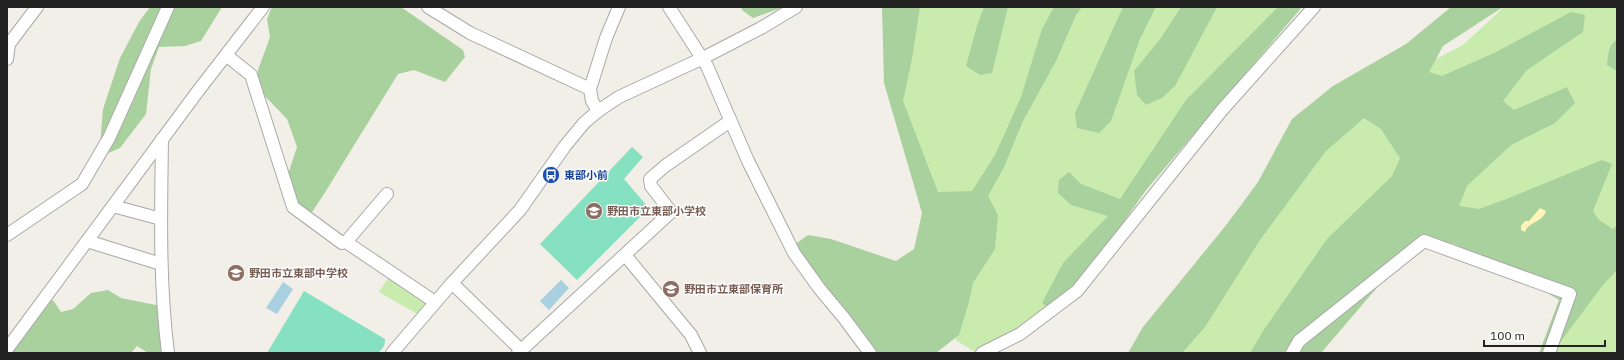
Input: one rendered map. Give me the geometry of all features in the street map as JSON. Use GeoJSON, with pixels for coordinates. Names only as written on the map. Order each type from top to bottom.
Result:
{"type":"FeatureCollection","features":[{"type":"Feature","properties":{"kind":"street"},"geometry":{"type":"LineString","coordinates":[[7,59],[9,44],[37,7]]}},
{"type":"Feature","properties":{"kind":"street"},"geometry":{"type":"LineString","coordinates":[[7,235],[82,184],[109,138],[168,7]]}},
{"type":"Feature","properties":{"kind":"street"},"geometry":{"type":"LineString","coordinates":[[7,349],[162,139],[263,7]]}},
{"type":"Feature","properties":{"kind":"street"},"geometry":{"type":"LineString","coordinates":[[428,7],[470,33],[590,89]]}},
{"type":"Feature","properties":{"kind":"street"},"geometry":{"type":"LineString","coordinates":[[598,111],[592,101],[590,89],[606,38],[619,7]]}},
{"type":"Feature","properties":{"kind":"street"},"geometry":{"type":"LineString","coordinates":[[669,7],[706,66],[748,160],[794,253],[814,282],[844,318],[870,353]]}},
{"type":"Feature","properties":{"kind":"street"},"geometry":{"type":"LineString","coordinates":[[392,353],[452,283],[520,210],[565,146],[584,122],[619,97],[702,59],[761,28],[796,7]]}},
{"type":"Feature","properties":{"kind":"street"},"geometry":{"type":"LineString","coordinates":[[982,353],[1020,334],[1077,291],[1222,110],[1314,7]]}},
{"type":"Feature","properties":{"kind":"street"},"geometry":{"type":"LineString","coordinates":[[226,55],[250,75],[293,207],[342,242],[346,242],[435,302]]}},
{"type":"Feature","properties":{"kind":"street"},"geometry":{"type":"LineString","coordinates":[[452,283],[519,352],[671,212],[651,186],[650,179],[665,166],[730,121]]}},
{"type":"Feature","properties":{"kind":"street"},"geometry":{"type":"LineString","coordinates":[[162,139],[160,219],[161,264],[168,353]]}},
{"type":"Feature","properties":{"kind":"street"},"geometry":{"type":"LineString","coordinates":[[346,242],[388,194]]}},
{"type":"Feature","properties":{"kind":"street"},"geometry":{"type":"LineString","coordinates":[[113,206],[160,219]]}},
{"type":"Feature","properties":{"kind":"street"},"geometry":{"type":"LineString","coordinates":[[87,241],[161,264]]}},
{"type":"Feature","properties":{"kind":"street"},"geometry":{"type":"LineString","coordinates":[[1292,353],[1299,341],[1424,241],[1570,294],[1549,353]]}},
{"type":"Feature","properties":{"kind":"street"},"geometry":{"type":"LineString","coordinates":[[624,255],[691,335],[700,353]]}},
{"type":"Feature","properties":{"kind":"green space"},"geometry":{"type":"Polygon","coordinates":[[[150,7],[222,7],[201,41],[185,46],[159,47],[151,69],[146,114],[120,148],[99,157],[103,109],[120,58],[139,22],[150,7]]]}},
{"type":"Feature","properties":{"kind":"green space"},"geometry":{"type":"Polygon","coordinates":[[[272,7],[401,7],[463,50],[465,57],[445,82],[414,70],[398,74],[310,215],[296,214],[284,201],[283,189],[297,147],[287,119],[258,89],[258,70],[270,37],[267,19],[272,7]]]}},
{"type":"Feature","properties":{"kind":"green space"},"geometry":{"type":"Polygon","coordinates":[[[741,7],[784,7],[753,18],[742,10],[741,7]]]}},
{"type":"Feature","properties":{"kind":"green space"},"geometry":{"type":"Polygon","coordinates":[[[882,7],[920,7],[912,59],[903,101],[938,192],[972,191],[995,155],[1021,97],[1042,29],[1054,7],[1082,7],[1076,15],[1056,61],[1023,121],[1004,167],[988,196],[998,215],[995,249],[973,283],[959,335],[936,353],[875,353],[794,245],[808,235],[831,239],[896,261],[914,249],[922,213],[884,83],[882,7]]]}},
{"type":"Feature","properties":{"kind":"green space"},"geometry":{"type":"Polygon","coordinates":[[[901,7],[1301,7],[1260,58],[1203,116],[1057,303],[1040,317],[977,353],[957,341],[935,293],[933,188],[910,148],[896,71],[901,7]]]}},
{"type":"Feature","properties":{"kind":"green space"},"geometry":{"type":"Polygon","coordinates":[[[984,7],[1008,7],[992,73],[980,75],[966,66],[984,7]]]}},
{"type":"Feature","properties":{"kind":"green space"},"geometry":{"type":"Polygon","coordinates":[[[1123,7],[1156,7],[1140,39],[1111,121],[1099,133],[1077,128],[1075,113],[1123,7]]]}},
{"type":"Feature","properties":{"kind":"green space"},"geometry":{"type":"Polygon","coordinates":[[[1181,7],[1217,7],[1175,86],[1162,98],[1146,105],[1137,95],[1134,71],[1161,38],[1181,7]]]}},
{"type":"Feature","properties":{"kind":"green space"},"geometry":{"type":"Polygon","coordinates":[[[1278,7],[1302,7],[1146,190],[1067,303],[1051,310],[1042,303],[1063,263],[1108,216],[1071,205],[1058,193],[1059,180],[1069,172],[1081,184],[1120,199],[1186,100],[1278,7]]]}},
{"type":"Feature","properties":{"kind":"green space"},"geometry":{"type":"Polygon","coordinates":[[[1451,7],[1503,7],[1443,46],[1429,72],[1442,76],[1494,53],[1571,12],[1585,15],[1583,32],[1527,70],[1503,101],[1514,110],[1567,87],[1575,103],[1555,123],[1511,145],[1467,186],[1459,206],[1479,209],[1602,160],[1612,164],[1593,211],[1599,220],[1613,229],[1617,225],[1617,270],[1603,285],[1558,345],[1555,353],[1539,353],[1559,300],[1508,269],[1452,243],[1417,241],[1321,353],[1250,353],[1263,331],[1327,239],[1392,176],[1400,158],[1381,129],[1364,118],[1326,151],[1260,240],[1205,327],[1182,353],[1128,353],[1143,327],[1227,224],[1258,182],[1292,119],[1333,86],[1406,44],[1451,7]]]}},
{"type":"Feature","properties":{"kind":"green space"},"geometry":{"type":"Polygon","coordinates":[[[1504,7],[1617,7],[1617,353],[1548,353],[1571,291],[1411,234],[1286,353],[1175,353],[1333,134],[1403,76],[1463,45],[1504,7]]]}},
{"type":"Feature","properties":{"kind":"green space"},"geometry":{"type":"Polygon","coordinates":[[[1617,40],[1617,71],[1607,65],[1610,47],[1617,40]]]}},
{"type":"Feature","properties":{"kind":"green space"},"geometry":{"type":"Polygon","coordinates":[[[632,147],[643,157],[624,179],[649,208],[577,280],[540,244],[632,147]]]}},
{"type":"Feature","properties":{"kind":"green space"},"geometry":{"type":"Polygon","coordinates":[[[391,277],[431,302],[419,315],[379,292],[388,278],[391,277]]]}},
{"type":"Feature","properties":{"kind":"green space"},"geometry":{"type":"Polygon","coordinates":[[[108,290],[121,298],[161,306],[167,353],[148,353],[137,346],[131,353],[7,353],[41,308],[53,300],[61,312],[73,309],[91,293],[108,290]]]}},
{"type":"Feature","properties":{"kind":"green space"},"geometry":{"type":"Polygon","coordinates":[[[304,291],[385,339],[385,343],[382,348],[378,353],[267,353],[304,291]]]}},
{"type":"Feature","properties":{"kind":"sand"},"geometry":{"type":"Polygon","coordinates":[[[1540,208],[1546,211],[1542,218],[1529,226],[1525,232],[1521,230],[1521,226],[1525,221],[1529,221],[1540,208]]]}},
{"type":"Feature","properties":{"kind":"water"},"geometry":{"type":"Polygon","coordinates":[[[561,280],[569,288],[549,310],[540,301],[561,280]]]}},
{"type":"Feature","properties":{"kind":"water"},"geometry":{"type":"Polygon","coordinates":[[[283,282],[293,289],[277,314],[266,308],[283,282]]]}},
{"type":"Feature","properties":{"kind":"place","name":"東部小前"},"geometry":{"type":"Point","coordinates":[551,175]}},
{"type":"Feature","properties":{"kind":"place","name":"野田市立東部小学校"},"geometry":{"type":"Point","coordinates":[594,211]}},
{"type":"Feature","properties":{"kind":"place","name":"野田市立東部中学校"},"geometry":{"type":"Point","coordinates":[236,273]}},
{"type":"Feature","properties":{"kind":"place","name":"野田市立東部保育所"},"geometry":{"type":"Point","coordinates":[671,289]}}]}
